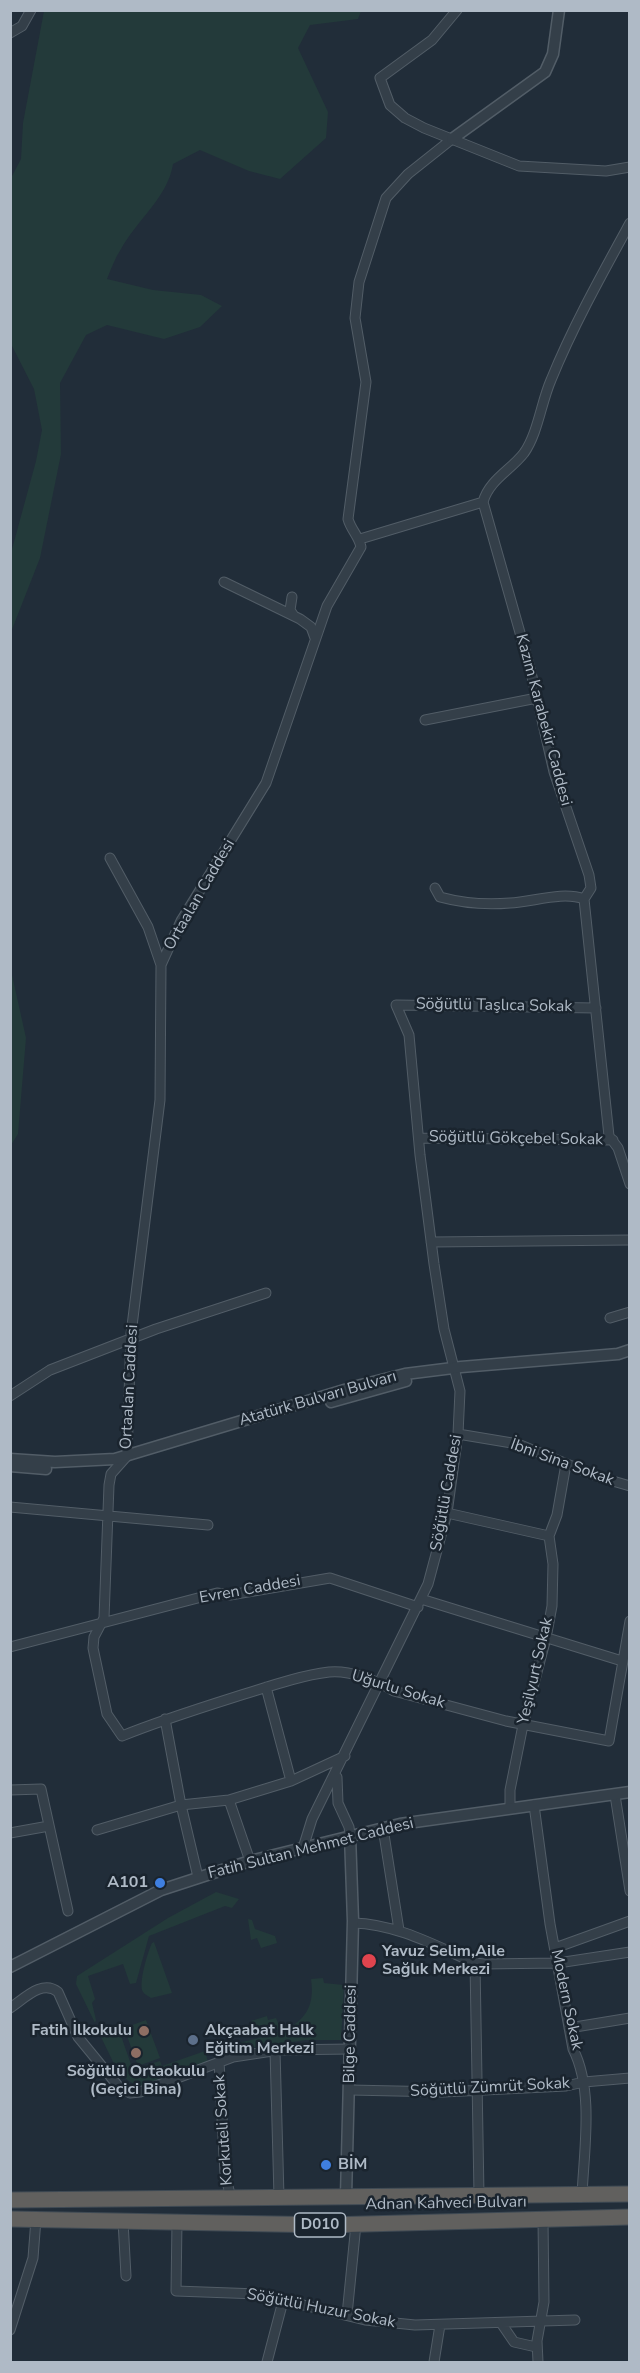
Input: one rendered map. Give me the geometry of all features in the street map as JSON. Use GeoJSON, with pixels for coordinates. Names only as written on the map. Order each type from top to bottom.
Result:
{"type":"FeatureCollection","features":[{"type":"Feature","properties":{"kind":"highway","name":"Adnan Kahveci Bulvarı"},"geometry":{"type":"LineString","coordinates":[[10,2200],[630,2194]]}},
{"type":"Feature","properties":{"kind":"highway","name":"Adnan Kahveci Bulvarı"},"geometry":{"type":"LineString","coordinates":[[10,2219],[356,2224],[630,2217]]}},
{"type":"Feature","properties":{"kind":"street"},"geometry":{"type":"LineString","coordinates":[[10,33],[22,26],[31,10]]}},
{"type":"Feature","properties":{"kind":"street"},"geometry":{"type":"LineString","coordinates":[[457,10],[432,40],[380,78],[390,105],[405,118],[424,128],[519,166],[606,171],[630,167]]}},
{"type":"Feature","properties":{"kind":"street"},"geometry":{"type":"LineString","coordinates":[[560,10],[553,54],[545,72],[452,139],[408,174],[386,198],[359,282],[355,318],[366,382],[348,519],[350,526],[360,539],[483,502],[485,492],[524,453],[531,440],[550,380],[585,306],[630,223]]}},
{"type":"Feature","properties":{"kind":"street","name":"Kazım Karabekir Caddesi"},"geometry":{"type":"LineString","coordinates":[[483,502],[537,698],[554,772],[589,875],[591,888],[584,899],[609,1136],[628,1174],[630,1184]]}},
{"type":"Feature","properties":{"kind":"street","name":"Ortaalan Caddesi"},"geometry":{"type":"LineString","coordinates":[[122,1736],[106,1714],[93,1648],[94,1637],[104,1618],[108,1485],[111,1474],[127,1456],[131,1338],[160,1100],[161,965],[181,921],[266,783],[327,606],[360,546],[360,539]]}},
{"type":"Feature","properties":{"kind":"street"},"geometry":{"type":"LineString","coordinates":[[224,582],[294,616],[311,627],[315,638]]}},
{"type":"Feature","properties":{"kind":"street"},"geometry":{"type":"LineString","coordinates":[[292,597],[290,610],[294,616]]}},
{"type":"Feature","properties":{"kind":"street"},"geometry":{"type":"LineString","coordinates":[[424,720],[537,698]]}},
{"type":"Feature","properties":{"kind":"street"},"geometry":{"type":"LineString","coordinates":[[110,858],[148,927],[161,965]]}},
{"type":"Feature","properties":{"kind":"street"},"geometry":{"type":"LineString","coordinates":[[435,888],[440,897],[458,902],[508,904],[563,897],[584,899]]}},
{"type":"Feature","properties":{"kind":"street","name":"Söğütlü Taşlıca Sokak"},"geometry":{"type":"LineString","coordinates":[[412,1077],[409,1035],[396,1005],[596,1008]]}},
{"type":"Feature","properties":{"kind":"street","name":"Söğütlü Caddesi"},"geometry":{"type":"LineString","coordinates":[[303,1848],[312,1819],[420,1603],[430,1578],[447,1513],[458,1434],[460,1391],[444,1329],[431,1242],[412,1077]]}},
{"type":"Feature","properties":{"kind":"street","name":"Söğütlü Gökçebel Sokak"},"geometry":{"type":"LineString","coordinates":[[419,1138],[613,1140]]}},
{"type":"Feature","properties":{"kind":"street"},"geometry":{"type":"LineString","coordinates":[[431,1242],[630,1240]]}},
{"type":"Feature","properties":{"kind":"street"},"geometry":{"type":"LineString","coordinates":[[10,1396],[50,1370],[131,1338],[266,1293]]}},
{"type":"Feature","properties":{"kind":"street"},"geometry":{"type":"LineString","coordinates":[[610,1318],[630,1312]]}},
{"type":"Feature","properties":{"kind":"street","name":"Atatürk Bulvarı Bulvarı"},"geometry":{"type":"LineString","coordinates":[[10,1466],[59,1469],[119,1465],[398,1383],[455,1370],[618,1354],[630,1350]]}},
{"type":"Feature","properties":{"kind":"street","name":"Atatürk Bulvarı Bulvarı"},"geometry":{"type":"LineString","coordinates":[[10,1459],[81,1462],[127,1456],[361,1385],[415,1372],[630,1358]]}},
{"type":"Feature","properties":{"kind":"street","name":"İbni Sina Sokak"},"geometry":{"type":"LineString","coordinates":[[458,1434],[518,1444],[598,1477],[630,1486]]}},
{"type":"Feature","properties":{"kind":"street","name":"Yeşilyurt Sokak"},"geometry":{"type":"LineString","coordinates":[[510,1808],[510,1790],[523,1725],[552,1606],[549,1536],[557,1515],[566,1464]]}},
{"type":"Feature","properties":{"kind":"street"},"geometry":{"type":"LineString","coordinates":[[10,1507],[208,1525]]}},
{"type":"Feature","properties":{"kind":"street"},"geometry":{"type":"LineString","coordinates":[[447,1513],[549,1536]]}},
{"type":"Feature","properties":{"kind":"street","name":"Evren Caddesi"},"geometry":{"type":"LineString","coordinates":[[10,1647],[217,1593],[230,1595],[319,1578],[339,1580],[622,1661]]}},
{"type":"Feature","properties":{"kind":"street"},"geometry":{"type":"LineString","coordinates":[[622,1661],[630,1621]]}},
{"type":"Feature","properties":{"kind":"street","name":"Uğurlu Sokak"},"geometry":{"type":"LineString","coordinates":[[122,1736],[165,1719],[266,1687],[330,1672],[379,1682],[394,1691],[523,1725],[609,1741],[622,1661]]}},
{"type":"Feature","properties":{"kind":"street"},"geometry":{"type":"LineString","coordinates":[[266,1687],[291,1781]]}},
{"type":"Feature","properties":{"kind":"street"},"geometry":{"type":"LineString","coordinates":[[165,1719],[181,1805],[198,1877]]}},
{"type":"Feature","properties":{"kind":"street"},"geometry":{"type":"LineString","coordinates":[[97,1830],[181,1805],[229,1800],[291,1781],[345,1756]]}},
{"type":"Feature","properties":{"kind":"street"},"geometry":{"type":"LineString","coordinates":[[337,1771],[338,1803],[349,1827],[350,1835]]}},
{"type":"Feature","properties":{"kind":"street"},"geometry":{"type":"LineString","coordinates":[[10,1790],[41,1789],[69,1911]]}},
{"type":"Feature","properties":{"kind":"street","name":"Fatih Sultan Mehmet Caddesi"},"geometry":{"type":"LineString","coordinates":[[10,1967],[161,1890],[250,1861],[383,1828],[630,1792]]}},
{"type":"Feature","properties":{"kind":"street"},"geometry":{"type":"LineString","coordinates":[[615,1795],[630,1891]]}},
{"type":"Feature","properties":{"kind":"street"},"geometry":{"type":"LineString","coordinates":[[229,1800],[250,1861]]}},
{"type":"Feature","properties":{"kind":"street","name":"Modern Sokak"},"geometry":{"type":"LineString","coordinates":[[534,1805],[542,1869],[569,2028],[584,2082],[582,2194]]}},
{"type":"Feature","properties":{"kind":"street"},"geometry":{"type":"LineString","coordinates":[[10,1833],[49,1826]]}},
{"type":"Feature","properties":{"kind":"street"},"geometry":{"type":"LineString","coordinates":[[383,1828],[399,1930]]}},
{"type":"Feature","properties":{"kind":"street","name":"Bilge Caddesi"},"geometry":{"type":"LineString","coordinates":[[346,2196],[353,1923],[350,1835]]}},
{"type":"Feature","properties":{"kind":"street"},"geometry":{"type":"LineString","coordinates":[[555,1948],[630,1921]]}},
{"type":"Feature","properties":{"kind":"street"},"geometry":{"type":"LineString","coordinates":[[353,1923],[368,1923],[399,1930],[475,1963],[558,1963],[630,1952]]}},
{"type":"Feature","properties":{"kind":"street"},"geometry":{"type":"LineString","coordinates":[[475,1963],[478,2195]]}},
{"type":"Feature","properties":{"kind":"street","name":"Korkuteli Sokak"},"geometry":{"type":"LineString","coordinates":[[10,2008],[43,1987],[53,1988],[58,1992],[78,2037],[118,2087],[130,2093],[140,2092],[219,2061],[275,2050],[351,2049]]}},
{"type":"Feature","properties":{"kind":"street"},"geometry":{"type":"LineString","coordinates":[[569,2028],[630,2018]]}},
{"type":"Feature","properties":{"kind":"street"},"geometry":{"type":"LineString","coordinates":[[275,2050],[279,2197]]}},
{"type":"Feature","properties":{"kind":"street","name":"Korkuteli Sokak"},"geometry":{"type":"LineString","coordinates":[[219,2061],[225,2174],[231,2198]]}},
{"type":"Feature","properties":{"kind":"street","name":"Söğütlü Zümrüt Sokak"},"geometry":{"type":"LineString","coordinates":[[350,2090],[477,2090],[566,2086],[630,2078]]}},
{"type":"Feature","properties":{"kind":"street"},"geometry":{"type":"LineString","coordinates":[[10,2330],[33,2258],[36,2219]]}},
{"type":"Feature","properties":{"kind":"street"},"geometry":{"type":"LineString","coordinates":[[538,2362],[536,2347],[544,2302],[543,2220]]}},
{"type":"Feature","properties":{"kind":"street"},"geometry":{"type":"LineString","coordinates":[[123,2221],[126,2276]]}},
{"type":"Feature","properties":{"kind":"street","name":"Söğütlü Huzur Sokak"},"geometry":{"type":"LineString","coordinates":[[177,2222],[176,2291],[258,2294],[364,2320],[440,2325],[575,2320]]}},
{"type":"Feature","properties":{"kind":"street"},"geometry":{"type":"LineString","coordinates":[[347,2315],[356,2224]]}},
{"type":"Feature","properties":{"kind":"street"},"geometry":{"type":"LineString","coordinates":[[267,2362],[283,2301]]}},
{"type":"Feature","properties":{"kind":"street"},"geometry":{"type":"LineString","coordinates":[[501,2323],[514,2342],[536,2347]]}},
{"type":"Feature","properties":{"kind":"street"},"geometry":{"type":"LineString","coordinates":[[434,2362],[440,2325]]}},
{"type":"Feature","properties":{"kind":"green space"},"geometry":{"type":"Polygon","coordinates":[[[44,11],[361,11],[358,19],[310,25],[298,48],[328,112],[326,138],[280,179],[249,171],[200,150],[173,164],[159,198],[119,252],[107,279],[153,290],[201,295],[222,306],[200,327],[164,339],[107,325],[86,335],[60,383],[61,454],[40,558],[11,632],[11,553],[42,430],[34,389],[11,344],[11,178],[21,159],[23,123],[44,11]]]}},
{"type":"Feature","properties":{"kind":"green space"},"geometry":{"type":"Polygon","coordinates":[[[10,966],[26,1038],[18,1134],[11,1145],[10,966]]]}},
{"type":"Feature","properties":{"kind":"green space"},"geometry":{"type":"Polygon","coordinates":[[[216,1892],[239,1899],[232,1908],[225,1906],[149,1936],[136,1983],[130,1984],[123,1964],[88,1976],[95,1999],[92,2003],[95,2023],[76,1984],[77,1976],[168,1918],[216,1892]]]}},
{"type":"Feature","properties":{"kind":"green space"},"geometry":{"type":"Polygon","coordinates":[[[248,1919],[252,1920],[255,1929],[275,1936],[277,1943],[261,1948],[257,1938],[251,1940],[248,1919]]]}},
{"type":"Feature","properties":{"kind":"green space"},"geometry":{"type":"Polygon","coordinates":[[[154,1942],[172,1993],[151,1998],[143,1992],[142,1982],[148,1953],[154,1942]]]}},
{"type":"Feature","properties":{"kind":"green space"},"geometry":{"type":"Polygon","coordinates":[[[323,1978],[324,1983],[344,1985],[341,2040],[306,2040],[237,2050],[235,2044],[277,2033],[300,2020],[308,2010],[312,1996],[311,1979],[323,1978]]]}},
{"type":"Feature","properties":{"kind":"green space"},"geometry":{"type":"Polygon","coordinates":[[[267,2016],[268,2020],[276,2018],[280,2028],[256,2035],[251,2021],[267,2016]]]}},
{"type":"Feature","properties":{"kind":"green space"},"geometry":{"type":"Polygon","coordinates":[[[146,2020],[160,2058],[138,2066],[124,2028],[146,2020]]]}},
{"type":"Feature","properties":{"kind":"green space"},"geometry":{"type":"Polygon","coordinates":[[[119,2030],[134,2073],[138,2072],[137,2068],[160,2061],[162,2066],[205,2051],[208,2062],[138,2087],[119,2074],[100,2035],[113,2034],[119,2030]]]}},
{"type":"Feature","properties":{"kind":"place","name":"A101"},"geometry":{"type":"Point","coordinates":[160,1883]}},
{"type":"Feature","properties":{"kind":"place","name":"Yavuz Selim,Aile Sağlık Merkezi"},"geometry":{"type":"Point","coordinates":[369,1961]}},
{"type":"Feature","properties":{"kind":"place","name":"Fatih İlkokulu"},"geometry":{"type":"Point","coordinates":[144,2031]}},
{"type":"Feature","properties":{"kind":"place","name":"Akçaabat Halk Eğitim Merkezi"},"geometry":{"type":"Point","coordinates":[193,2040]}},
{"type":"Feature","properties":{"kind":"place","name":"Söğütlü Ortaokulu (Geçici Bina)"},"geometry":{"type":"Point","coordinates":[136,2053]}},
{"type":"Feature","properties":{"kind":"place","name":"BİM"},"geometry":{"type":"Point","coordinates":[326,2165]}}]}
